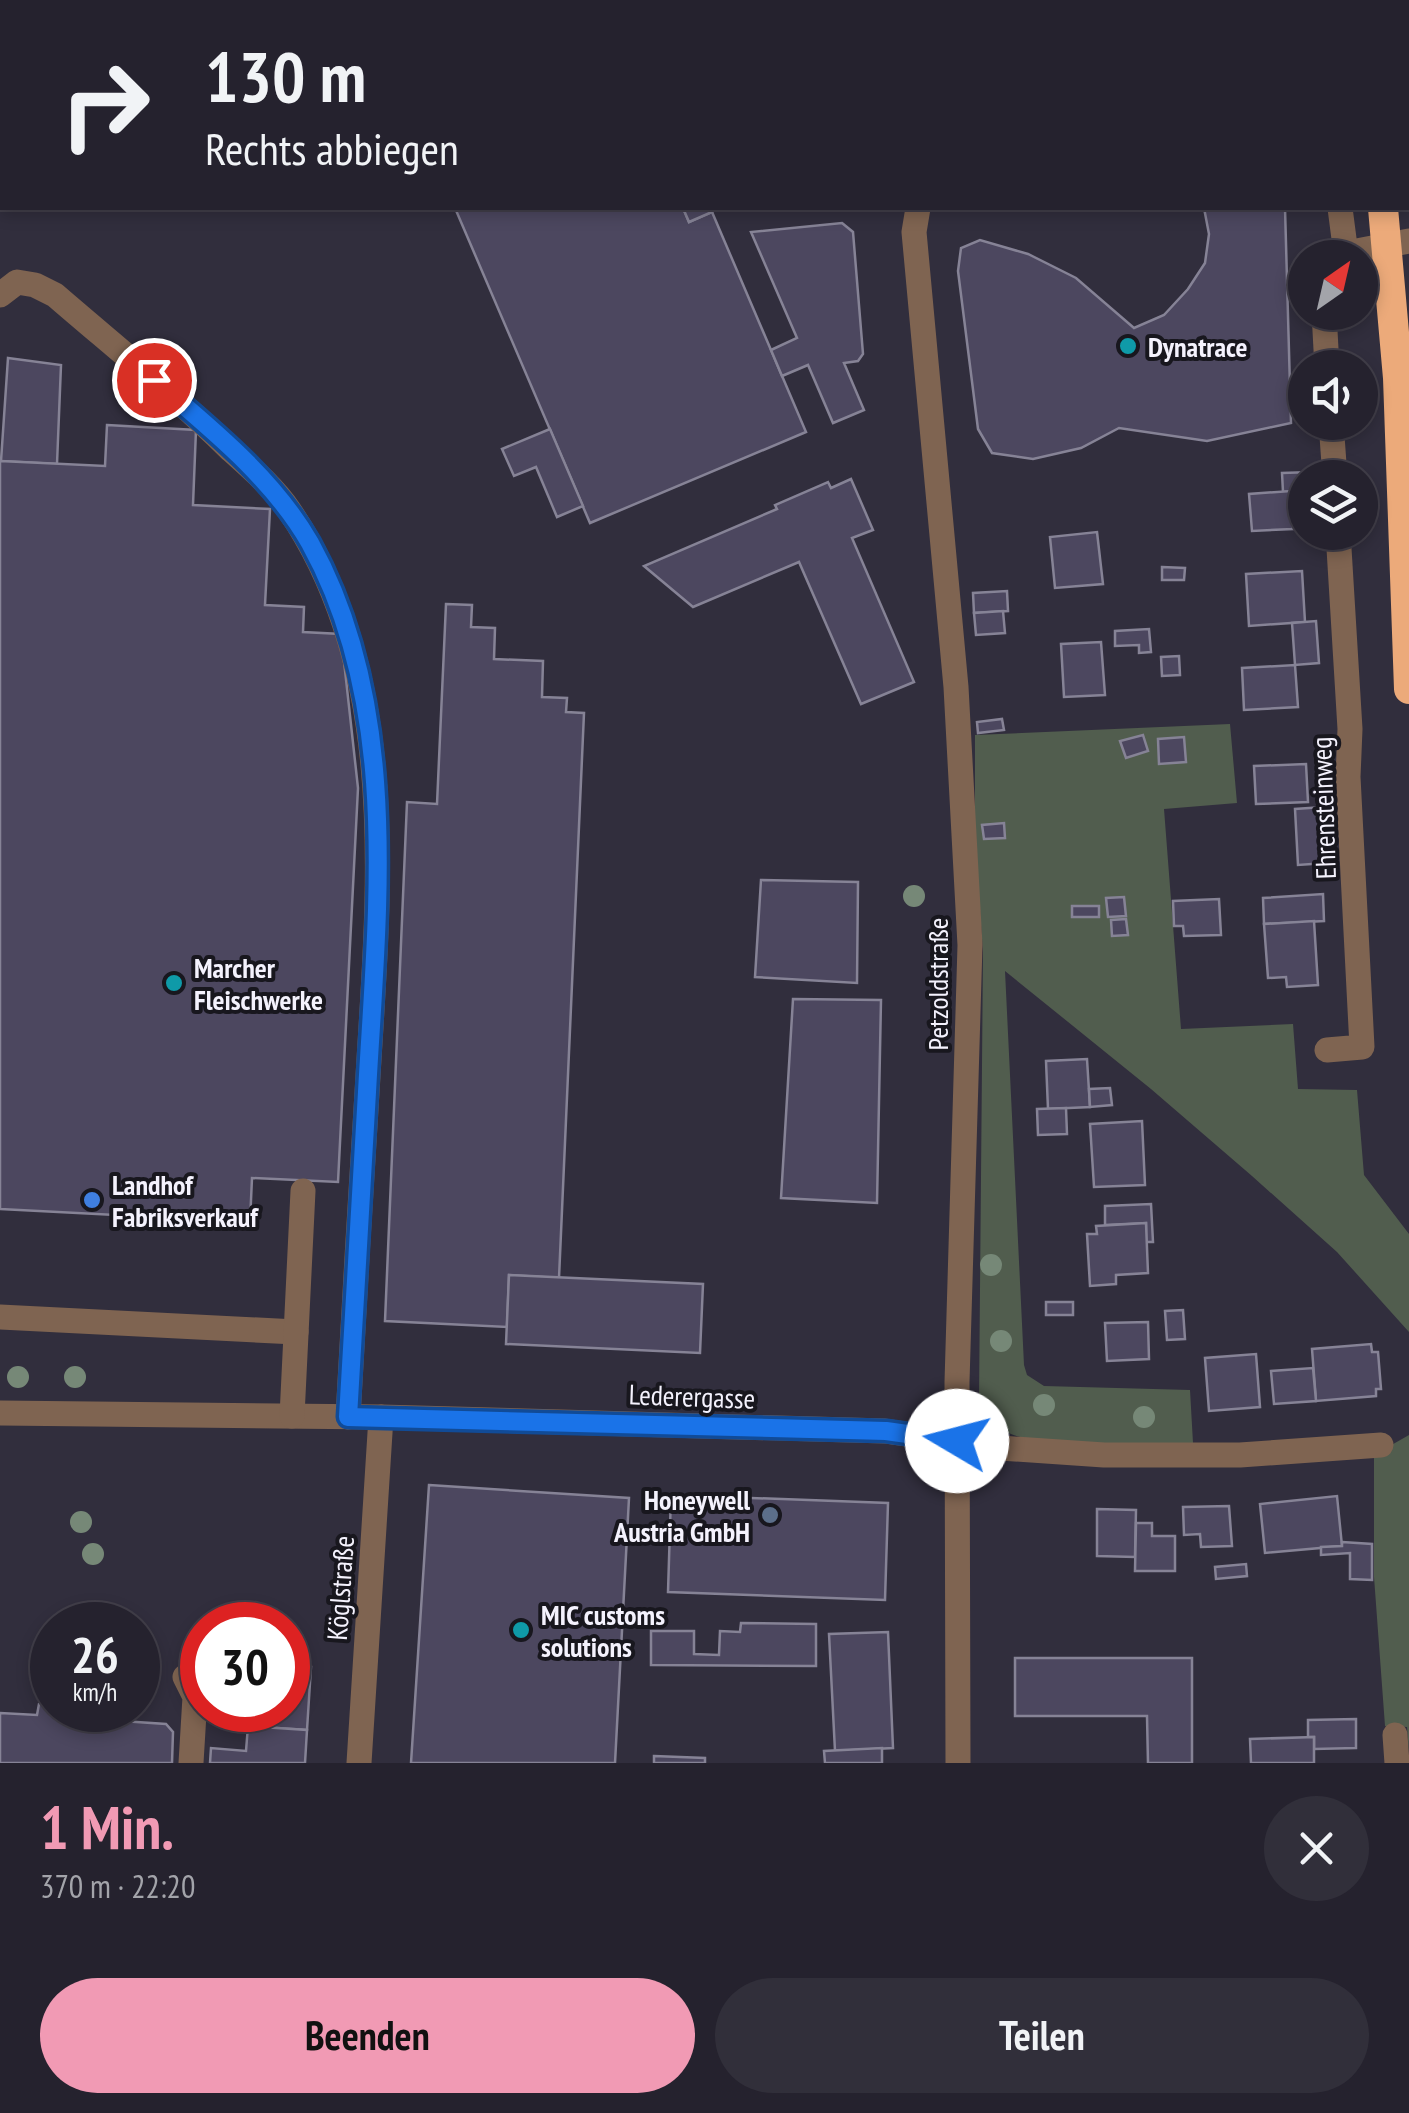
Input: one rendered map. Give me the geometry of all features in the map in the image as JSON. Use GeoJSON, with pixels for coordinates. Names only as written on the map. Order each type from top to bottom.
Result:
{"type":"FeatureCollection","features":[{"type":"Feature","properties":{"kind":"highway"},"geometry":{"type":"LineString","coordinates":[[1383,210],[1398,378],[1409,689]]}},
{"type":"Feature","properties":{"kind":"street","name":"Petzoldstraße"},"geometry":{"type":"LineString","coordinates":[[918,210],[914,232],[956,688],[970,945],[957,1441],[958,1763]]}},
{"type":"Feature","properties":{"kind":"street"},"geometry":{"type":"LineString","coordinates":[[1340,210],[1344,240]]}},
{"type":"Feature","properties":{"kind":"street"},"geometry":{"type":"LineString","coordinates":[[1378,247],[1409,241]]}},
{"type":"Feature","properties":{"kind":"street"},"geometry":{"type":"LineString","coordinates":[[0,294],[17,282],[55,295],[203,422],[286,506],[332,586],[346,626],[364,699],[374,768],[378,893],[348,1417]]}},
{"type":"Feature","properties":{"kind":"street","name":"Ehrensteinweg"},"geometry":{"type":"LineString","coordinates":[[1327,1050],[1362,1047],[1339,550]]}},
{"type":"Feature","properties":{"kind":"street"},"geometry":{"type":"LineString","coordinates":[[292,1416],[303,1192]]}},
{"type":"Feature","properties":{"kind":"street"},"geometry":{"type":"LineString","coordinates":[[0,1317],[296,1332]]}},
{"type":"Feature","properties":{"kind":"street","name":"Lederergasse"},"geometry":{"type":"LineString","coordinates":[[0,1413],[381,1417],[886,1431],[1000,1448],[1104,1455],[1240,1455],[1381,1445]]}},
{"type":"Feature","properties":{"kind":"street","name":"Köglstraße"},"geometry":{"type":"LineString","coordinates":[[360,1763],[381,1417]]}},
{"type":"Feature","properties":{"kind":"street"},"geometry":{"type":"LineString","coordinates":[[191,1763],[193,1732]]}},
{"type":"Feature","properties":{"kind":"street"},"geometry":{"type":"LineString","coordinates":[[1395,1736],[1397,1763]]}},
{"type":"Feature","properties":{"kind":"green space"},"geometry":{"type":"Polygon","coordinates":[[[1230,724],[1237,803],[1164,809],[1181,1029],[1293,1024],[1298,1089],[1357,1090],[1364,1175],[1409,1234],[1409,1332],[1337,1252],[1252,1176],[1005,971],[1027,1375],[1044,1386],[1190,1390],[1193,1443],[1027,1439],[1000,1429],[979,1401],[983,952],[975,842],[975,735],[1230,724]]]}},
{"type":"Feature","properties":{"kind":"green space"},"geometry":{"type":"Polygon","coordinates":[[[1409,1435],[1409,1751],[1407,1727],[1385,1726],[1374,1577],[1374,1455],[1409,1435]]]}},
{"type":"Feature","properties":{"kind":"building"},"geometry":{"type":"Polygon","coordinates":[[[456,210],[684,210],[689,222],[712,212],[806,432],[590,523],[456,210]]]}},
{"type":"Feature","properties":{"kind":"building"},"geometry":{"type":"Polygon","coordinates":[[[684,210],[712,212],[689,222],[684,210]]]}},
{"type":"Feature","properties":{"kind":"building","name":"Dynatrace"},"geometry":{"type":"Polygon","coordinates":[[[1204,210],[1285,210],[1288,424],[1207,441],[1119,428],[1081,448],[1033,459],[992,453],[978,429],[958,271],[961,248],[980,240],[1028,254],[1076,278],[1134,328],[1164,315],[1205,263],[1209,234],[1204,210]]]}},
{"type":"Feature","properties":{"kind":"building"},"geometry":{"type":"Polygon","coordinates":[[[842,223],[853,232],[863,354],[858,361],[844,363],[864,410],[833,423],[808,365],[782,376],[771,350],[797,338],[751,232],[842,223]]]}},
{"type":"Feature","properties":{"kind":"building"},"geometry":{"type":"Polygon","coordinates":[[[8,358],[61,365],[57,464],[1,461],[8,358]]]}},
{"type":"Feature","properties":{"kind":"building","name":"Marcher Fleischwerke"},"geometry":{"type":"Polygon","coordinates":[[[107,425],[196,430],[193,505],[270,509],[265,605],[304,607],[303,632],[341,634],[358,788],[338,1182],[252,1178],[250,1222],[0,1209],[0,461],[105,466],[107,425]]]}},
{"type":"Feature","properties":{"kind":"building"},"geometry":{"type":"Polygon","coordinates":[[[550,429],[583,506],[557,517],[536,467],[514,476],[502,449],[550,429]]]}},
{"type":"Feature","properties":{"kind":"building"},"geometry":{"type":"Polygon","coordinates":[[[1282,473],[1288,473],[1288,492],[1283,492],[1282,473]]]}},
{"type":"Feature","properties":{"kind":"building"},"geometry":{"type":"Polygon","coordinates":[[[851,479],[873,530],[852,538],[914,682],[861,704],[799,562],[693,607],[644,566],[777,509],[775,505],[828,482],[831,488],[851,479]]]}},
{"type":"Feature","properties":{"kind":"building"},"geometry":{"type":"Polygon","coordinates":[[[1288,491],[1288,529],[1252,531],[1249,494],[1288,491]]]}},
{"type":"Feature","properties":{"kind":"building"},"geometry":{"type":"Polygon","coordinates":[[[1097,532],[1103,584],[1055,588],[1050,537],[1097,532]]]}},
{"type":"Feature","properties":{"kind":"building"},"geometry":{"type":"Polygon","coordinates":[[[1162,567],[1185,568],[1184,580],[1162,580],[1162,567]]]}},
{"type":"Feature","properties":{"kind":"building"},"geometry":{"type":"Polygon","coordinates":[[[1302,571],[1305,622],[1249,626],[1246,574],[1302,571]]]}},
{"type":"Feature","properties":{"kind":"building"},"geometry":{"type":"Polygon","coordinates":[[[1007,591],[1008,611],[974,613],[973,593],[1007,591]]]}},
{"type":"Feature","properties":{"kind":"building"},"geometry":{"type":"Polygon","coordinates":[[[446,604],[472,605],[471,627],[495,628],[494,659],[543,661],[542,697],[567,698],[566,712],[584,713],[559,1278],[509,1275],[507,1327],[385,1321],[407,802],[437,804],[446,604]]]}},
{"type":"Feature","properties":{"kind":"building"},"geometry":{"type":"Polygon","coordinates":[[[1003,611],[1005,633],[976,635],[974,613],[1003,611]]]}},
{"type":"Feature","properties":{"kind":"building"},"geometry":{"type":"Polygon","coordinates":[[[1316,621],[1319,663],[1295,665],[1292,623],[1316,621]]]}},
{"type":"Feature","properties":{"kind":"building"},"geometry":{"type":"Polygon","coordinates":[[[1149,629],[1151,652],[1139,653],[1139,645],[1115,646],[1115,631],[1149,629]]]}},
{"type":"Feature","properties":{"kind":"building"},"geometry":{"type":"Polygon","coordinates":[[[1101,642],[1105,695],[1064,697],[1061,644],[1101,642]]]}},
{"type":"Feature","properties":{"kind":"building"},"geometry":{"type":"Polygon","coordinates":[[[1179,656],[1180,675],[1162,676],[1161,657],[1179,656]]]}},
{"type":"Feature","properties":{"kind":"building"},"geometry":{"type":"Polygon","coordinates":[[[1295,665],[1298,707],[1244,710],[1242,668],[1295,665]]]}},
{"type":"Feature","properties":{"kind":"building"},"geometry":{"type":"Polygon","coordinates":[[[1002,719],[1004,730],[978,733],[977,722],[1002,719]]]}},
{"type":"Feature","properties":{"kind":"building"},"geometry":{"type":"Polygon","coordinates":[[[1143,735],[1148,751],[1126,758],[1120,741],[1143,735]]]}},
{"type":"Feature","properties":{"kind":"building"},"geometry":{"type":"Polygon","coordinates":[[[1184,737],[1186,762],[1159,764],[1158,739],[1184,737]]]}},
{"type":"Feature","properties":{"kind":"building"},"geometry":{"type":"Polygon","coordinates":[[[1306,764],[1308,802],[1256,804],[1254,766],[1306,764]]]}},
{"type":"Feature","properties":{"kind":"building"},"geometry":{"type":"Polygon","coordinates":[[[1323,807],[1326,863],[1298,865],[1295,809],[1323,807]]]}},
{"type":"Feature","properties":{"kind":"building"},"geometry":{"type":"Polygon","coordinates":[[[1004,823],[1005,838],[984,839],[982,825],[1004,823]]]}},
{"type":"Feature","properties":{"kind":"building"},"geometry":{"type":"Polygon","coordinates":[[[761,880],[858,882],[857,983],[755,977],[761,880]]]}},
{"type":"Feature","properties":{"kind":"building"},"geometry":{"type":"Polygon","coordinates":[[[1323,894],[1324,921],[1264,924],[1263,898],[1323,894]]]}},
{"type":"Feature","properties":{"kind":"building"},"geometry":{"type":"Polygon","coordinates":[[[1124,897],[1126,916],[1108,917],[1106,898],[1124,897]]]}},
{"type":"Feature","properties":{"kind":"building"},"geometry":{"type":"Polygon","coordinates":[[[1219,899],[1221,935],[1184,936],[1183,926],[1174,926],[1173,901],[1219,899]]]}},
{"type":"Feature","properties":{"kind":"building"},"geometry":{"type":"Polygon","coordinates":[[[1072,906],[1099,906],[1099,917],[1072,917],[1072,906]]]}},
{"type":"Feature","properties":{"kind":"building"},"geometry":{"type":"Polygon","coordinates":[[[1126,919],[1128,935],[1112,936],[1111,920],[1126,919]]]}},
{"type":"Feature","properties":{"kind":"building"},"geometry":{"type":"Polygon","coordinates":[[[1314,921],[1318,985],[1287,987],[1286,977],[1268,978],[1264,924],[1314,921]]]}},
{"type":"Feature","properties":{"kind":"building"},"geometry":{"type":"Polygon","coordinates":[[[793,999],[881,1000],[877,1203],[781,1198],[793,999]]]}},
{"type":"Feature","properties":{"kind":"building"},"geometry":{"type":"Polygon","coordinates":[[[1087,1059],[1090,1107],[1048,1109],[1046,1061],[1087,1059]]]}},
{"type":"Feature","properties":{"kind":"building"},"geometry":{"type":"Polygon","coordinates":[[[1110,1088],[1112,1105],[1090,1107],[1089,1089],[1110,1088]]]}},
{"type":"Feature","properties":{"kind":"building"},"geometry":{"type":"Polygon","coordinates":[[[1066,1108],[1067,1134],[1038,1135],[1037,1109],[1066,1108]]]}},
{"type":"Feature","properties":{"kind":"building"},"geometry":{"type":"Polygon","coordinates":[[[1142,1121],[1145,1185],[1094,1187],[1090,1124],[1142,1121]]]}},
{"type":"Feature","properties":{"kind":"building"},"geometry":{"type":"Polygon","coordinates":[[[1151,1204],[1153,1242],[1146,1242],[1146,1223],[1105,1225],[1105,1206],[1151,1204]]]}},
{"type":"Feature","properties":{"kind":"building"},"geometry":{"type":"Polygon","coordinates":[[[1146,1223],[1148,1273],[1116,1275],[1116,1284],[1090,1286],[1087,1234],[1097,1234],[1096,1226],[1146,1223]]]}},
{"type":"Feature","properties":{"kind":"building"},"geometry":{"type":"Polygon","coordinates":[[[509,1275],[703,1284],[700,1353],[506,1344],[509,1275]]]}},
{"type":"Feature","properties":{"kind":"building"},"geometry":{"type":"Polygon","coordinates":[[[1046,1302],[1073,1302],[1073,1315],[1046,1315],[1046,1302]]]}},
{"type":"Feature","properties":{"kind":"building"},"geometry":{"type":"Polygon","coordinates":[[[1183,1310],[1185,1339],[1167,1340],[1165,1311],[1183,1310]]]}},
{"type":"Feature","properties":{"kind":"building"},"geometry":{"type":"Polygon","coordinates":[[[1148,1322],[1149,1359],[1107,1361],[1105,1323],[1148,1322]]]}},
{"type":"Feature","properties":{"kind":"building"},"geometry":{"type":"Polygon","coordinates":[[[1371,1344],[1372,1352],[1378,1352],[1381,1389],[1376,1389],[1376,1396],[1316,1401],[1312,1349],[1371,1344]]]}},
{"type":"Feature","properties":{"kind":"building"},"geometry":{"type":"Polygon","coordinates":[[[1256,1354],[1260,1407],[1209,1411],[1205,1358],[1256,1354]]]}},
{"type":"Feature","properties":{"kind":"building"},"geometry":{"type":"Polygon","coordinates":[[[1313,1368],[1316,1401],[1274,1404],[1271,1371],[1313,1368]]]}},
{"type":"Feature","properties":{"kind":"building","name":"MIC customs solutions"},"geometry":{"type":"Polygon","coordinates":[[[429,1485],[629,1498],[615,1763],[411,1763],[429,1485]]]}},
{"type":"Feature","properties":{"kind":"building"},"geometry":{"type":"Polygon","coordinates":[[[671,1495],[888,1503],[885,1600],[668,1592],[671,1495]]]}},
{"type":"Feature","properties":{"kind":"building"},"geometry":{"type":"Polygon","coordinates":[[[1337,1496],[1342,1546],[1265,1553],[1260,1504],[1337,1496]]]}},
{"type":"Feature","properties":{"kind":"building"},"geometry":{"type":"Polygon","coordinates":[[[1229,1506],[1232,1546],[1201,1547],[1200,1534],[1184,1535],[1183,1507],[1229,1506]]]}},
{"type":"Feature","properties":{"kind":"building"},"geometry":{"type":"Polygon","coordinates":[[[1097,1509],[1136,1510],[1135,1557],[1097,1556],[1097,1509]]]}},
{"type":"Feature","properties":{"kind":"building"},"geometry":{"type":"Polygon","coordinates":[[[1136,1523],[1152,1523],[1152,1536],[1175,1536],[1175,1571],[1135,1571],[1136,1523]]]}},
{"type":"Feature","properties":{"kind":"building"},"geometry":{"type":"Polygon","coordinates":[[[1342,1542],[1372,1544],[1372,1580],[1350,1579],[1350,1553],[1321,1555],[1321,1547],[1342,1546],[1342,1542]]]}},
{"type":"Feature","properties":{"kind":"building"},"geometry":{"type":"Polygon","coordinates":[[[1246,1564],[1247,1576],[1216,1579],[1215,1567],[1246,1564]]]}},
{"type":"Feature","properties":{"kind":"building"},"geometry":{"type":"Polygon","coordinates":[[[741,1623],[816,1624],[816,1666],[651,1665],[651,1631],[694,1631],[694,1654],[719,1655],[720,1631],[740,1632],[741,1623]]]}},
{"type":"Feature","properties":{"kind":"building"},"geometry":{"type":"Polygon","coordinates":[[[888,1632],[893,1748],[835,1751],[829,1634],[888,1632]]]}},
{"type":"Feature","properties":{"kind":"building"},"geometry":{"type":"Polygon","coordinates":[[[1015,1658],[1192,1658],[1192,1763],[1148,1763],[1147,1716],[1015,1716],[1015,1658]]]}},
{"type":"Feature","properties":{"kind":"building"},"geometry":{"type":"Polygon","coordinates":[[[0,1713],[30,1715],[30,1732],[160,1732],[160,1724],[166,1724],[173,1732],[172,1763],[0,1763],[0,1713]]]}},
{"type":"Feature","properties":{"kind":"building"},"geometry":{"type":"Polygon","coordinates":[[[1356,1719],[1356,1748],[1314,1749],[1314,1737],[1308,1737],[1308,1720],[1356,1719]]]}},
{"type":"Feature","properties":{"kind":"building"},"geometry":{"type":"Polygon","coordinates":[[[248,1732],[307,1732],[305,1763],[210,1763],[211,1748],[246,1751],[248,1732]]]}},
{"type":"Feature","properties":{"kind":"building"},"geometry":{"type":"Polygon","coordinates":[[[1314,1737],[1314,1763],[1251,1763],[1250,1739],[1314,1737]]]}},
{"type":"Feature","properties":{"kind":"building"},"geometry":{"type":"Polygon","coordinates":[[[882,1748],[882,1763],[825,1763],[824,1751],[882,1748]]]}},
{"type":"Feature","properties":{"kind":"building"},"geometry":{"type":"Polygon","coordinates":[[[654,1756],[705,1758],[705,1763],[654,1763],[654,1756]]]}},
{"type":"Feature","properties":{"kind":"place","name":"Dynatrace"},"geometry":{"type":"Point","coordinates":[1128,346]}},
{"type":"Feature","properties":{"kind":"place","name":"Marcher Fleischwerke"},"geometry":{"type":"Point","coordinates":[174,983]}},
{"type":"Feature","properties":{"kind":"place","name":"Landhof Fabriksverkauf"},"geometry":{"type":"Point","coordinates":[92,1200]}},
{"type":"Feature","properties":{"kind":"place","name":"Honeywell Austria GmbH"},"geometry":{"type":"Point","coordinates":[770,1515]}},
{"type":"Feature","properties":{"kind":"place","name":"MIC customs solutions"},"geometry":{"type":"Point","coordinates":[521,1630]}},
{"type":"Feature","properties":{"kind":"route"},"geometry":{"type":"LineString","coordinates":[[154,380],[203,422],[286,506],[332,586],[364,699],[376,797],[378,910],[348,1417],[886,1431],[957,1441]]}}]}
